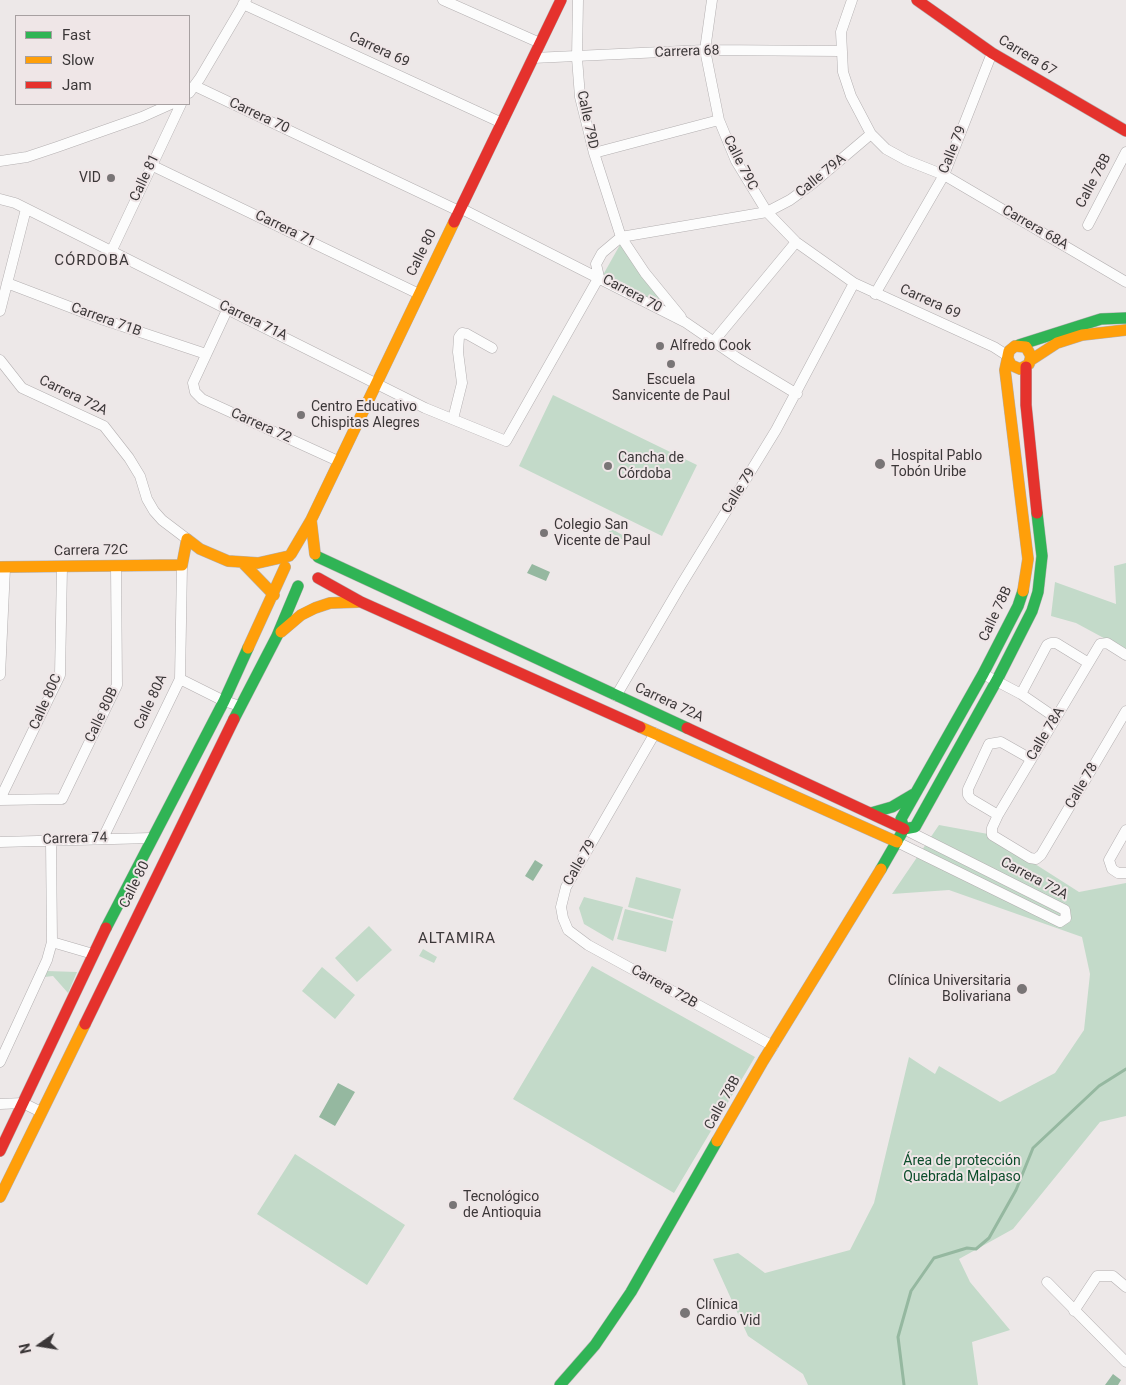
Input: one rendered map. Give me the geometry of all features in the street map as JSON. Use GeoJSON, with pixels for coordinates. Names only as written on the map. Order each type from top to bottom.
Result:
{"type":"FeatureCollection","features":[{"type":"Feature","properties":{"kind":"main road","name":"Calle 80"},"geometry":{"type":"LineString","coordinates":[[0,1151],[150,838],[224,701],[288,561],[311,520],[561,0]]}},
{"type":"Feature","properties":{"kind":"main road","name":"Carrera 67"},"geometry":{"type":"LineString","coordinates":[[917,0],[992,53],[1126,132]]}},
{"type":"Feature","properties":{"kind":"main road","name":"Carrera 69"},"geometry":{"type":"LineString","coordinates":[[1012,352],[1101,319],[1126,318]]}},
{"type":"Feature","properties":{"kind":"main road"},"geometry":{"type":"LineString","coordinates":[[1028,363],[1028,349],[1012,352],[1014,367],[1020,369],[1057,343],[1082,335],[1126,330]]}},
{"type":"Feature","properties":{"kind":"main road"},"geometry":{"type":"LineString","coordinates":[[1026,405],[1036,368],[1057,343]]}},
{"type":"Feature","properties":{"kind":"main road","name":"Calle 78B"},"geometry":{"type":"LineString","coordinates":[[904,830],[901,819],[983,674],[1018,606],[1026,585],[1028,559],[1005,379],[1012,352]]}},
{"type":"Feature","properties":{"kind":"main road","name":"Calle 78B"},"geometry":{"type":"LineString","coordinates":[[560,1385],[595,1345],[631,1292],[773,1046],[884,865],[896,842],[904,830],[915,826],[961,740],[997,680],[1032,610],[1041,574],[1042,556],[1026,405],[1028,363]]}},
{"type":"Feature","properties":{"kind":"main road"},"geometry":{"type":"LineString","coordinates":[[311,520],[316,556],[321,568],[318,578],[309,585],[298,586],[288,579],[288,561],[306,550],[316,556]]}},
{"type":"Feature","properties":{"kind":"main road","name":"Carrera 72A"},"geometry":{"type":"LineString","coordinates":[[187,540],[213,556],[243,563],[288,561]]}},
{"type":"Feature","properties":{"kind":"main road","name":"Calle 80A"},"geometry":{"type":"LineString","coordinates":[[182,564],[187,540]]}},
{"type":"Feature","properties":{"kind":"main road","name":"Carrera 72A"},"geometry":{"type":"LineString","coordinates":[[316,556],[904,830]]}},
{"type":"Feature","properties":{"kind":"main road"},"geometry":{"type":"LineString","coordinates":[[243,563],[274,595]]}},
{"type":"Feature","properties":{"kind":"main road","name":"Carrera 72C"},"geometry":{"type":"LineString","coordinates":[[3,567],[182,564]]}},
{"type":"Feature","properties":{"kind":"main road","name":"Carrera 72A"},"geometry":{"type":"LineString","coordinates":[[318,578],[361,602],[896,842]]}},
{"type":"Feature","properties":{"kind":"main road","name":"Calle 80"},"geometry":{"type":"LineString","coordinates":[[0,1197],[240,706],[277,636],[298,586]]}},
{"type":"Feature","properties":{"kind":"main road"},"geometry":{"type":"LineString","coordinates":[[277,636],[301,615],[315,608],[346,601],[361,602]]}},
{"type":"Feature","properties":{"kind":"main road"},"geometry":{"type":"LineString","coordinates":[[539,682],[546,663]]}},
{"type":"Feature","properties":{"kind":"main road"},"geometry":{"type":"LineString","coordinates":[[961,740],[967,718],[963,709]]}},
{"type":"Feature","properties":{"kind":"main road"},"geometry":{"type":"LineString","coordinates":[[871,813],[892,807],[915,794]]}},
{"type":"Feature","properties":{"kind":"main road"},"geometry":{"type":"LineString","coordinates":[[871,830],[880,847],[884,865]]}},
{"type":"Feature","properties":{"kind":"street"},"geometry":{"type":"LineString","coordinates":[[444,0],[540,43]]}},
{"type":"Feature","properties":{"kind":"street","name":"Calle 79D"},"geometry":{"type":"LineString","coordinates":[[578,0],[577,58],[580,97],[594,153],[621,237],[645,273],[685,322]]}},
{"type":"Feature","properties":{"kind":"street","name":"Calle 79C"},"geometry":{"type":"LineString","coordinates":[[712,0],[705,50],[719,120],[736,161],[767,212],[796,242],[854,283]]}},
{"type":"Feature","properties":{"kind":"street","name":"Carrera 68A"},"geometry":{"type":"LineString","coordinates":[[852,0],[841,32],[840,51],[843,72],[851,96],[871,134],[886,149],[906,160],[944,175],[1126,282]]}},
{"type":"Feature","properties":{"kind":"street"},"geometry":{"type":"LineString","coordinates":[[192,89],[245,2]]}},
{"type":"Feature","properties":{"kind":"street","name":"Carrera 69"},"geometry":{"type":"LineString","coordinates":[[245,2],[502,122]]}},
{"type":"Feature","properties":{"kind":"street","name":"Carrera 68"},"geometry":{"type":"LineString","coordinates":[[533,58],[577,58],[705,50],[840,51]]}},
{"type":"Feature","properties":{"kind":"street","name":"Calle 79"},"geometry":{"type":"LineString","coordinates":[[875,294],[944,175],[992,53]]}},
{"type":"Feature","properties":{"kind":"street","name":"Carrera 70"},"geometry":{"type":"LineString","coordinates":[[192,89],[460,210],[599,276],[685,322],[739,359],[797,394]]}},
{"type":"Feature","properties":{"kind":"street"},"geometry":{"type":"LineString","coordinates":[[0,161],[27,156],[57,147],[168,105]]}},
{"type":"Feature","properties":{"kind":"street","name":"Calle 81"},"geometry":{"type":"LineString","coordinates":[[111,252],[181,105]]}},
{"type":"Feature","properties":{"kind":"street"},"geometry":{"type":"LineString","coordinates":[[594,153],[719,120]]}},
{"type":"Feature","properties":{"kind":"street","name":"Calle 79A"},"geometry":{"type":"LineString","coordinates":[[767,212],[790,200],[812,184],[871,134]]}},
{"type":"Feature","properties":{"kind":"street","name":"Calle 78B"},"geometry":{"type":"LineString","coordinates":[[1088,225],[1126,152]]}},
{"type":"Feature","properties":{"kind":"street","name":"Carrera 71"},"geometry":{"type":"LineString","coordinates":[[151,165],[419,294]]}},
{"type":"Feature","properties":{"kind":"street","name":"Carrera 71A"},"geometry":{"type":"LineString","coordinates":[[0,199],[26,209],[228,308],[426,408],[506,441],[599,276]]}},
{"type":"Feature","properties":{"kind":"street"},"geometry":{"type":"LineString","coordinates":[[0,311],[26,209]]}},
{"type":"Feature","properties":{"kind":"street"},"geometry":{"type":"LineString","coordinates":[[599,276],[596,264],[602,253],[621,237],[767,212]]}},
{"type":"Feature","properties":{"kind":"street"},"geometry":{"type":"LineString","coordinates":[[714,341],[796,242]]}},
{"type":"Feature","properties":{"kind":"street","name":"Carrera 71B"},"geometry":{"type":"LineString","coordinates":[[8,283],[104,320],[206,354]]}},
{"type":"Feature","properties":{"kind":"street","name":"Calle 79"},"geometry":{"type":"LineString","coordinates":[[616,696],[797,394],[854,283]]}},
{"type":"Feature","properties":{"kind":"street","name":"Carrera 69"},"geometry":{"type":"LineString","coordinates":[[854,283],[994,347],[1012,352]]}},
{"type":"Feature","properties":{"kind":"street"},"geometry":{"type":"LineString","coordinates":[[206,354],[228,308]]}},
{"type":"Feature","properties":{"kind":"street"},"geometry":{"type":"LineString","coordinates":[[453,419],[462,383],[458,352],[459,337],[462,333],[467,334],[492,348]]}},
{"type":"Feature","properties":{"kind":"street","name":"Carrera 72"},"geometry":{"type":"LineString","coordinates":[[206,354],[192,383],[195,392],[202,399],[338,461]]}},
{"type":"Feature","properties":{"kind":"street","name":"Carrera 72A"},"geometry":{"type":"LineString","coordinates":[[0,360],[22,388],[104,426],[129,458],[140,476],[147,499],[154,512],[187,540]]}},
{"type":"Feature","properties":{"kind":"street","name":"Calle 80A"},"geometry":{"type":"LineString","coordinates":[[103,838],[180,679],[182,564]]}},
{"type":"Feature","properties":{"kind":"street","name":"Calle 80B"},"geometry":{"type":"LineString","coordinates":[[0,800],[62,799],[117,685],[116,566]]}},
{"type":"Feature","properties":{"kind":"street"},"geometry":{"type":"LineString","coordinates":[[0,675],[3,567]]}},
{"type":"Feature","properties":{"kind":"street","name":"Calle 80C"},"geometry":{"type":"LineString","coordinates":[[0,800],[60,676],[62,567]]}},
{"type":"Feature","properties":{"kind":"street"},"geometry":{"type":"LineString","coordinates":[[1021,694],[1047,645],[1052,642],[1056,642],[1087,662]]}},
{"type":"Feature","properties":{"kind":"street","name":"Calle 78A"},"geometry":{"type":"LineString","coordinates":[[992,828],[1087,662],[1100,644],[1104,642],[1126,655]]}},
{"type":"Feature","properties":{"kind":"street"},"geometry":{"type":"LineString","coordinates":[[983,674],[1021,694],[1056,718]]}},
{"type":"Feature","properties":{"kind":"street"},"geometry":{"type":"LineString","coordinates":[[180,679],[224,701],[240,706]]}},
{"type":"Feature","properties":{"kind":"street","name":"Calle 78"},"geometry":{"type":"LineString","coordinates":[[1036,859],[1041,856],[1126,711]]}},
{"type":"Feature","properties":{"kind":"street","name":"Calle 79"},"geometry":{"type":"LineString","coordinates":[[563,918],[561,907],[566,888],[655,734]]}},
{"type":"Feature","properties":{"kind":"street"},"geometry":{"type":"LineString","coordinates":[[998,815],[971,799],[968,795],[968,789],[989,744],[1001,742],[1031,758]]}},
{"type":"Feature","properties":{"kind":"street","name":"Carrera 72A"},"geometry":{"type":"LineString","coordinates":[[992,828],[992,835],[996,839],[1030,858],[1036,859]]}},
{"type":"Feature","properties":{"kind":"street","name":"Carrera 72A"},"geometry":{"type":"LineString","coordinates":[[896,842],[1060,922],[1066,918],[1065,910],[904,830]]}},
{"type":"Feature","properties":{"kind":"street"},"geometry":{"type":"LineString","coordinates":[[1126,830],[1109,860],[1112,870],[1118,873],[1126,873]]}},
{"type":"Feature","properties":{"kind":"street","name":"Carrera 74"},"geometry":{"type":"LineString","coordinates":[[0,842],[150,838]]}},
{"type":"Feature","properties":{"kind":"street"},"geometry":{"type":"LineString","coordinates":[[0,1062],[46,960],[52,942],[51,841]]}},
{"type":"Feature","properties":{"kind":"street","name":"Carrera 72B"},"geometry":{"type":"LineString","coordinates":[[563,918],[568,930],[583,942],[773,1046]]}},
{"type":"Feature","properties":{"kind":"street"},"geometry":{"type":"LineString","coordinates":[[52,942],[93,954]]}},
{"type":"Feature","properties":{"kind":"street"},"geometry":{"type":"LineString","coordinates":[[0,1104],[23,1103],[41,1112]]}},
{"type":"Feature","properties":{"kind":"street"},"geometry":{"type":"LineString","coordinates":[[1074,1311],[1097,1276],[1113,1276],[1126,1287]]}},
{"type":"Feature","properties":{"kind":"street"},"geometry":{"type":"LineString","coordinates":[[1047,1282],[1126,1362]]}},
{"type":"Feature","properties":{"kind":"green space"},"geometry":{"type":"Polygon","coordinates":[[[621,243],[662,299],[659,304],[603,275],[621,243]]]}},
{"type":"Feature","properties":{"kind":"green space","name":"Cancha de Córdoba"},"geometry":{"type":"Polygon","coordinates":[[[553,395],[697,465],[662,536],[519,466],[553,395]]]}},
{"type":"Feature","properties":{"kind":"green space"},"geometry":{"type":"Polygon","coordinates":[[[605,525],[638,544],[637,548],[603,528],[605,525]]]}},
{"type":"Feature","properties":{"kind":"green space"},"geometry":{"type":"Polygon","coordinates":[[[1126,563],[1126,650],[1076,623],[1051,616],[1055,582],[1116,604],[1114,566],[1126,563]]]}},
{"type":"Feature","properties":{"kind":"green space","name":"Área de protección Quebrada Malpaso"},"geometry":{"type":"Polygon","coordinates":[[[939,825],[988,834],[1079,892],[1126,883],[1126,1116],[1100,1122],[1013,1229],[959,1259],[970,1282],[1010,1330],[972,1342],[978,1385],[808,1385],[803,1374],[748,1336],[713,1259],[738,1253],[765,1273],[850,1250],[874,1203],[909,1057],[935,1074],[939,1066],[1000,1102],[1055,1073],[1084,1030],[1090,974],[1082,937],[949,890],[892,894],[939,825]]]}},
{"type":"Feature","properties":{"kind":"green space"},"geometry":{"type":"Polygon","coordinates":[[[636,877],[681,889],[673,919],[628,907],[636,877]]]}},
{"type":"Feature","properties":{"kind":"green space"},"geometry":{"type":"Polygon","coordinates":[[[584,897],[623,907],[613,941],[584,924],[579,908],[584,897]]]}},
{"type":"Feature","properties":{"kind":"green space"},"geometry":{"type":"Polygon","coordinates":[[[625,909],[673,921],[666,952],[617,939],[625,909]]]}},
{"type":"Feature","properties":{"kind":"green space"},"geometry":{"type":"Polygon","coordinates":[[[369,926],[392,950],[357,982],[335,958],[369,926]]]}},
{"type":"Feature","properties":{"kind":"green space"},"geometry":{"type":"Polygon","coordinates":[[[423,949],[437,957],[434,963],[419,956],[423,949]]]}},
{"type":"Feature","properties":{"kind":"green space"},"geometry":{"type":"Polygon","coordinates":[[[592,966],[755,1057],[674,1193],[513,1099],[592,966]]]}},
{"type":"Feature","properties":{"kind":"green space"},"geometry":{"type":"Polygon","coordinates":[[[322,967],[355,995],[335,1019],[302,991],[322,967]]]}},
{"type":"Feature","properties":{"kind":"green space"},"geometry":{"type":"Polygon","coordinates":[[[47,971],[77,972],[68,993],[53,976],[44,977],[47,971]]]}},
{"type":"Feature","properties":{"kind":"green space"},"geometry":{"type":"Polygon","coordinates":[[[295,1154],[405,1225],[367,1285],[257,1214],[295,1154]]]}},
{"type":"Feature","properties":{"kind":"shaded area"},"geometry":{"type":"Polygon","coordinates":[[[532,564],[550,572],[546,581],[527,573],[532,564]]]}},
{"type":"Feature","properties":{"kind":"shaded area"},"geometry":{"type":"Polygon","coordinates":[[[535,860],[543,865],[533,881],[525,876],[535,860]]]}},
{"type":"Feature","properties":{"kind":"shaded area"},"geometry":{"type":"Polygon","coordinates":[[[338,1083],[355,1092],[335,1126],[319,1117],[338,1083]]]}},
{"type":"Feature","properties":{"kind":"shaded area"},"geometry":{"type":"Polygon","coordinates":[[[1113,1374],[1121,1380],[1118,1385],[1105,1385],[1113,1374]]]}},
{"type":"Feature","properties":{"kind":"waterway"},"geometry":{"type":"LineString","coordinates":[[904,1385],[898,1337],[911,1291],[934,1258],[967,1248],[976,1249],[989,1238],[1016,1190],[1033,1148],[1099,1086],[1126,1069]]}},
{"type":"Feature","properties":{"kind":"traffic: fast"},"geometry":{"type":"LineString","coordinates":[[1019,345],[1101,319],[1126,318]]}},
{"type":"Feature","properties":{"kind":"traffic: fast"},"geometry":{"type":"LineString","coordinates":[[904,829],[915,827],[997,680],[1032,611],[1038,592],[1042,556],[1037,513]]}},
{"type":"Feature","properties":{"kind":"traffic: fast"},"geometry":{"type":"LineString","coordinates":[[318,557],[687,728]]}},
{"type":"Feature","properties":{"kind":"traffic: fast"},"geometry":{"type":"LineString","coordinates":[[234,719],[277,636],[298,586]]}},
{"type":"Feature","properties":{"kind":"traffic: fast"},"geometry":{"type":"LineString","coordinates":[[881,869],[904,829],[901,819],[983,674],[1018,606],[1023,591]]}},
{"type":"Feature","properties":{"kind":"traffic: fast"},"geometry":{"type":"LineString","coordinates":[[106,928],[224,701],[248,648]]}},
{"type":"Feature","properties":{"kind":"traffic: fast"},"geometry":{"type":"LineString","coordinates":[[871,813],[892,807],[914,794]]}},
{"type":"Feature","properties":{"kind":"traffic: fast"},"geometry":{"type":"LineString","coordinates":[[560,1385],[595,1345],[631,1292],[717,1141]]}},
{"type":"Feature","properties":{"kind":"traffic: slow"},"geometry":{"type":"LineString","coordinates":[[291,554],[311,520],[454,222]]}},
{"type":"Feature","properties":{"kind":"traffic: slow"},"geometry":{"type":"LineString","coordinates":[[1031,360],[1057,343],[1082,335],[1126,330]]}},
{"type":"Feature","properties":{"kind":"traffic: slow"},"geometry":{"type":"LineString","coordinates":[[1008,359],[1011,365],[1020,369],[1029,364],[1031,356],[1026,347],[1015,346],[1009,351],[1005,370],[1028,559],[1023,591]]}},
{"type":"Feature","properties":{"kind":"traffic: slow"},"geometry":{"type":"LineString","coordinates":[[311,520],[315,554]]}},
{"type":"Feature","properties":{"kind":"traffic: slow"},"geometry":{"type":"LineString","coordinates":[[0,567],[182,565],[187,539],[200,549],[228,561],[258,563],[289,556]]}},
{"type":"Feature","properties":{"kind":"traffic: slow"},"geometry":{"type":"LineString","coordinates":[[243,563],[274,595]]}},
{"type":"Feature","properties":{"kind":"traffic: slow"},"geometry":{"type":"LineString","coordinates":[[248,648],[285,567]]}},
{"type":"Feature","properties":{"kind":"traffic: slow"},"geometry":{"type":"LineString","coordinates":[[281,632],[301,615],[315,608],[330,603],[358,602]]}},
{"type":"Feature","properties":{"kind":"traffic: slow"},"geometry":{"type":"LineString","coordinates":[[640,727],[897,842]]}},
{"type":"Feature","properties":{"kind":"traffic: slow"},"geometry":{"type":"LineString","coordinates":[[717,1141],[763,1061],[881,869]]}},
{"type":"Feature","properties":{"kind":"traffic: slow"},"geometry":{"type":"LineString","coordinates":[[0,1197],[85,1024]]}},
{"type":"Feature","properties":{"kind":"traffic: jam"},"geometry":{"type":"LineString","coordinates":[[454,222],[561,0]]}},
{"type":"Feature","properties":{"kind":"traffic: jam"},"geometry":{"type":"LineString","coordinates":[[917,0],[992,53],[1126,131]]}},
{"type":"Feature","properties":{"kind":"traffic: jam"},"geometry":{"type":"LineString","coordinates":[[1026,367],[1026,405],[1037,513]]}},
{"type":"Feature","properties":{"kind":"traffic: jam"},"geometry":{"type":"LineString","coordinates":[[318,578],[361,602],[640,727]]}},
{"type":"Feature","properties":{"kind":"traffic: jam"},"geometry":{"type":"LineString","coordinates":[[85,1024],[234,719]]}},
{"type":"Feature","properties":{"kind":"traffic: jam"},"geometry":{"type":"LineString","coordinates":[[687,728],[904,829]]}},
{"type":"Feature","properties":{"kind":"traffic: jam"},"geometry":{"type":"LineString","coordinates":[[0,1151],[106,928]]}},
{"type":"Feature","properties":{"kind":"place","name":"VID"},"geometry":{"type":"Point","coordinates":[111,178]}},
{"type":"Feature","properties":{"kind":"place","name":"Alfredo Cook"},"geometry":{"type":"Point","coordinates":[660,346]}},
{"type":"Feature","properties":{"kind":"place","name":"Escuela Sanvicente de Paul"},"geometry":{"type":"Point","coordinates":[671,364]}},
{"type":"Feature","properties":{"kind":"place","name":"Centro Educativo Chispitas Alegres"},"geometry":{"type":"Point","coordinates":[301,415]}},
{"type":"Feature","properties":{"kind":"place","name":"Hospital Pablo Tobón Uribe"},"geometry":{"type":"Point","coordinates":[880,464]}},
{"type":"Feature","properties":{"kind":"place","name":"Cancha de Córdoba"},"geometry":{"type":"Point","coordinates":[608,466]}},
{"type":"Feature","properties":{"kind":"place","name":"Colegio San Vicente de Paul"},"geometry":{"type":"Point","coordinates":[544,533]}},
{"type":"Feature","properties":{"kind":"place","name":"Clínica Universitaria Bolivariana"},"geometry":{"type":"Point","coordinates":[1022,989]}},
{"type":"Feature","properties":{"kind":"place","name":"Tecnológico de Antioquia"},"geometry":{"type":"Point","coordinates":[453,1205]}},
{"type":"Feature","properties":{"kind":"place","name":"Clínica Cardio Vid"},"geometry":{"type":"Point","coordinates":[685,1313]}},
{"type":"Feature","properties":{"kind":"district","name":"CÓRDOBA"},"geometry":{"type":"Point","coordinates":[92,261]}},
{"type":"Feature","properties":{"kind":"district","name":"ALTAMIRA"},"geometry":{"type":"Point","coordinates":[457,939]}}]}
